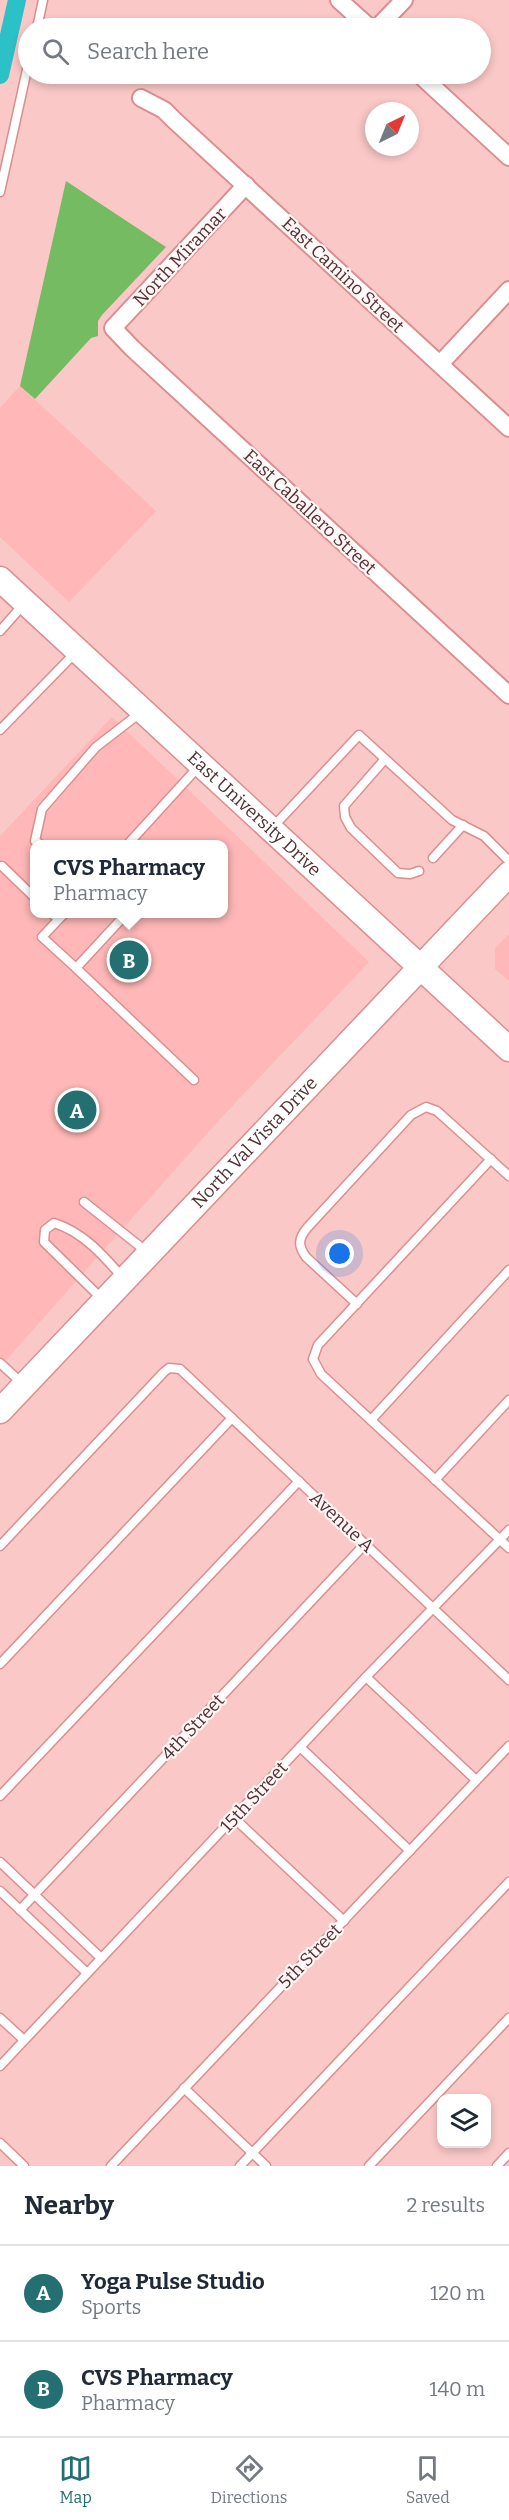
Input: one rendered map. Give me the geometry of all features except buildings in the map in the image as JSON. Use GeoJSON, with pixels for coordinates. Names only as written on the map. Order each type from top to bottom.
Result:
{"type":"FeatureCollection","features":[{"type":"Feature","properties":{"kind":"main road","name":"East University Drive"},"geometry":{"type":"LineString","coordinates":[[0,579],[509,1049]]}},
{"type":"Feature","properties":{"kind":"main road","name":"North Val Vista Drive"},"geometry":{"type":"LineString","coordinates":[[0,1411],[509,874]]}},
{"type":"Feature","properties":{"kind":"street"},"geometry":{"type":"LineString","coordinates":[[339,0],[359,18]]}},
{"type":"Feature","properties":{"kind":"street"},"geometry":{"type":"LineString","coordinates":[[387,18],[404,0]]}},
{"type":"Feature","properties":{"kind":"street"},"geometry":{"type":"LineString","coordinates":[[429,84],[509,157]]}},
{"type":"Feature","properties":{"kind":"street","name":"East Camino Street"},"geometry":{"type":"LineString","coordinates":[[141,98],[164,110],[509,428]]}},
{"type":"Feature","properties":{"kind":"street","name":"North Miramar"},"geometry":{"type":"LineString","coordinates":[[113,328],[246,185]]}},
{"type":"Feature","properties":{"kind":"street"},"geometry":{"type":"LineString","coordinates":[[440,364],[509,290]]}},
{"type":"Feature","properties":{"kind":"street","name":"East Caballero Street"},"geometry":{"type":"LineString","coordinates":[[113,328],[509,695]]}},
{"type":"Feature","properties":{"kind":"lane"},"geometry":{"type":"LineString","coordinates":[[39,18],[43,0]]}},
{"type":"Feature","properties":{"kind":"lane"},"geometry":{"type":"LineString","coordinates":[[0,192],[24,84]]}},
{"type":"Feature","properties":{"kind":"lane"},"geometry":{"type":"LineString","coordinates":[[0,631],[26,602]]}},
{"type":"Feature","properties":{"kind":"lane"},"geometry":{"type":"LineString","coordinates":[[0,730],[78,650]]}},
{"type":"Feature","properties":{"kind":"lane"},"geometry":{"type":"LineString","coordinates":[[35,840],[42,809],[96,747],[142,710]]}},
{"type":"Feature","properties":{"kind":"lane"},"geometry":{"type":"LineString","coordinates":[[271,828],[359,735],[452,820],[484,836],[509,861]]}},
{"type":"Feature","properties":{"kind":"lane"},"geometry":{"type":"LineString","coordinates":[[385,759],[344,806],[345,817],[351,828],[398,873],[410,874],[419,871]]}},
{"type":"Feature","properties":{"kind":"lane"},"geometry":{"type":"LineString","coordinates":[[132,840],[201,765]]}},
{"type":"Feature","properties":{"kind":"lane"},"geometry":{"type":"LineString","coordinates":[[433,858],[463,825]]}},
{"type":"Feature","properties":{"kind":"lane"},"geometry":{"type":"LineString","coordinates":[[2,866],[30,893]]}},
{"type":"Feature","properties":{"kind":"lane"},"geometry":{"type":"LineString","coordinates":[[56,918],[42,937],[194,1080]]}},
{"type":"Feature","properties":{"kind":"lane"},"geometry":{"type":"LineString","coordinates":[[76,968],[122,918]]}},
{"type":"Feature","properties":{"kind":"lane"},"geometry":{"type":"LineString","coordinates":[[357,1304],[306,1257],[299,1243],[307,1228],[411,1115],[426,1107],[442,1114],[509,1176]]}},
{"type":"Feature","properties":{"kind":"lane"},"geometry":{"type":"LineString","coordinates":[[490,1159],[318,1345],[313,1359],[321,1374],[509,1548]]}},
{"type":"Feature","properties":{"kind":"lane"},"geometry":{"type":"LineString","coordinates":[[84,1202],[149,1254]]}},
{"type":"Feature","properties":{"kind":"lane"},"geometry":{"type":"LineString","coordinates":[[104,1301],[44,1242],[45,1230],[54,1223],[69,1228],[88,1242],[124,1280]]}},
{"type":"Feature","properties":{"kind":"lane"},"geometry":{"type":"LineString","coordinates":[[370,1420],[509,1270]]}},
{"type":"Feature","properties":{"kind":"lane"},"geometry":{"type":"LineString","coordinates":[[0,1363],[24,1385]]}},
{"type":"Feature","properties":{"kind":"lane","name":"Avenue A"},"geometry":{"type":"LineString","coordinates":[[0,1546],[164,1372],[174,1367],[184,1372],[509,1680]]}},
{"type":"Feature","properties":{"kind":"lane"},"geometry":{"type":"LineString","coordinates":[[435,1480],[509,1400]]}},
{"type":"Feature","properties":{"kind":"lane"},"geometry":{"type":"LineString","coordinates":[[0,1664],[232,1418]]}},
{"type":"Feature","properties":{"kind":"lane"},"geometry":{"type":"LineString","coordinates":[[0,1796],[299,1481]]}},
{"type":"Feature","properties":{"kind":"lane","name":"15th Street"},"geometry":{"type":"LineString","coordinates":[[0,2066],[366,1677],[509,1530]]}},
{"type":"Feature","properties":{"kind":"lane","name":"4th Street"},"geometry":{"type":"LineString","coordinates":[[20,1910],[365,1544]]}},
{"type":"Feature","properties":{"kind":"lane"},"geometry":{"type":"LineString","coordinates":[[366,1677],[476,1780]]}},
{"type":"Feature","properties":{"kind":"lane","name":"5th Street"},"geometry":{"type":"LineString","coordinates":[[111,2166],[509,1746]]}},
{"type":"Feature","properties":{"kind":"lane"},"geometry":{"type":"LineString","coordinates":[[300,1747],[410,1851]]}},
{"type":"Feature","properties":{"kind":"lane"},"geometry":{"type":"LineString","coordinates":[[234,1818],[344,1921]]}},
{"type":"Feature","properties":{"kind":"lane"},"geometry":{"type":"LineString","coordinates":[[0,1862],[101,1958]]}},
{"type":"Feature","properties":{"kind":"lane"},"geometry":{"type":"LineString","coordinates":[[240,2166],[509,1882]]}},
{"type":"Feature","properties":{"kind":"lane"},"geometry":{"type":"LineString","coordinates":[[0,1892],[87,1973]]}},
{"type":"Feature","properties":{"kind":"lane"},"geometry":{"type":"LineString","coordinates":[[0,2018],[24,2040]]}},
{"type":"Feature","properties":{"kind":"lane"},"geometry":{"type":"LineString","coordinates":[[369,2166],[509,2018]]}},
{"type":"Feature","properties":{"kind":"lane"},"geometry":{"type":"LineString","coordinates":[[184,2088],[266,2166]]}},
{"type":"Feature","properties":{"kind":"lane"},"geometry":{"type":"LineString","coordinates":[[0,2143],[24,2166]]}},
{"type":"Feature","properties":{"kind":"lane"},"geometry":{"type":"LineString","coordinates":[[497,2166],[509,2153]]}},
{"type":"Feature","properties":{"kind":"shaded area"},"geometry":{"type":"Polygon","coordinates":[[[20,386],[156,511],[69,602],[0,537],[0,408],[20,386]]]}},
{"type":"Feature","properties":{"kind":"shaded area"},"geometry":{"type":"Polygon","coordinates":[[[112,717],[369,962],[220,1119],[0,1367],[0,836],[112,717]]]}},
{"type":"Feature","properties":{"kind":"shaded area"},"geometry":{"type":"Polygon","coordinates":[[[509,934],[509,981],[495,969],[495,948],[509,934]]]}},
{"type":"Feature","properties":{"kind":"green space"},"geometry":{"type":"Polygon","coordinates":[[[66,181],[166,247],[102,315],[98,321],[98,336],[91,338],[35,399],[20,386],[66,181]]]}},
{"type":"Feature","properties":{"kind":"waterway"},"geometry":{"type":"LineString","coordinates":[[0,75],[17,0]]}},
{"type":"Feature","properties":{"kind":"place","name":"CVS Pharmacy"},"geometry":{"type":"Point","coordinates":[129,960]}},
{"type":"Feature","properties":{"kind":"place","name":"Yoga Pulse Studio"},"geometry":{"type":"Point","coordinates":[77,1110]}}]}
